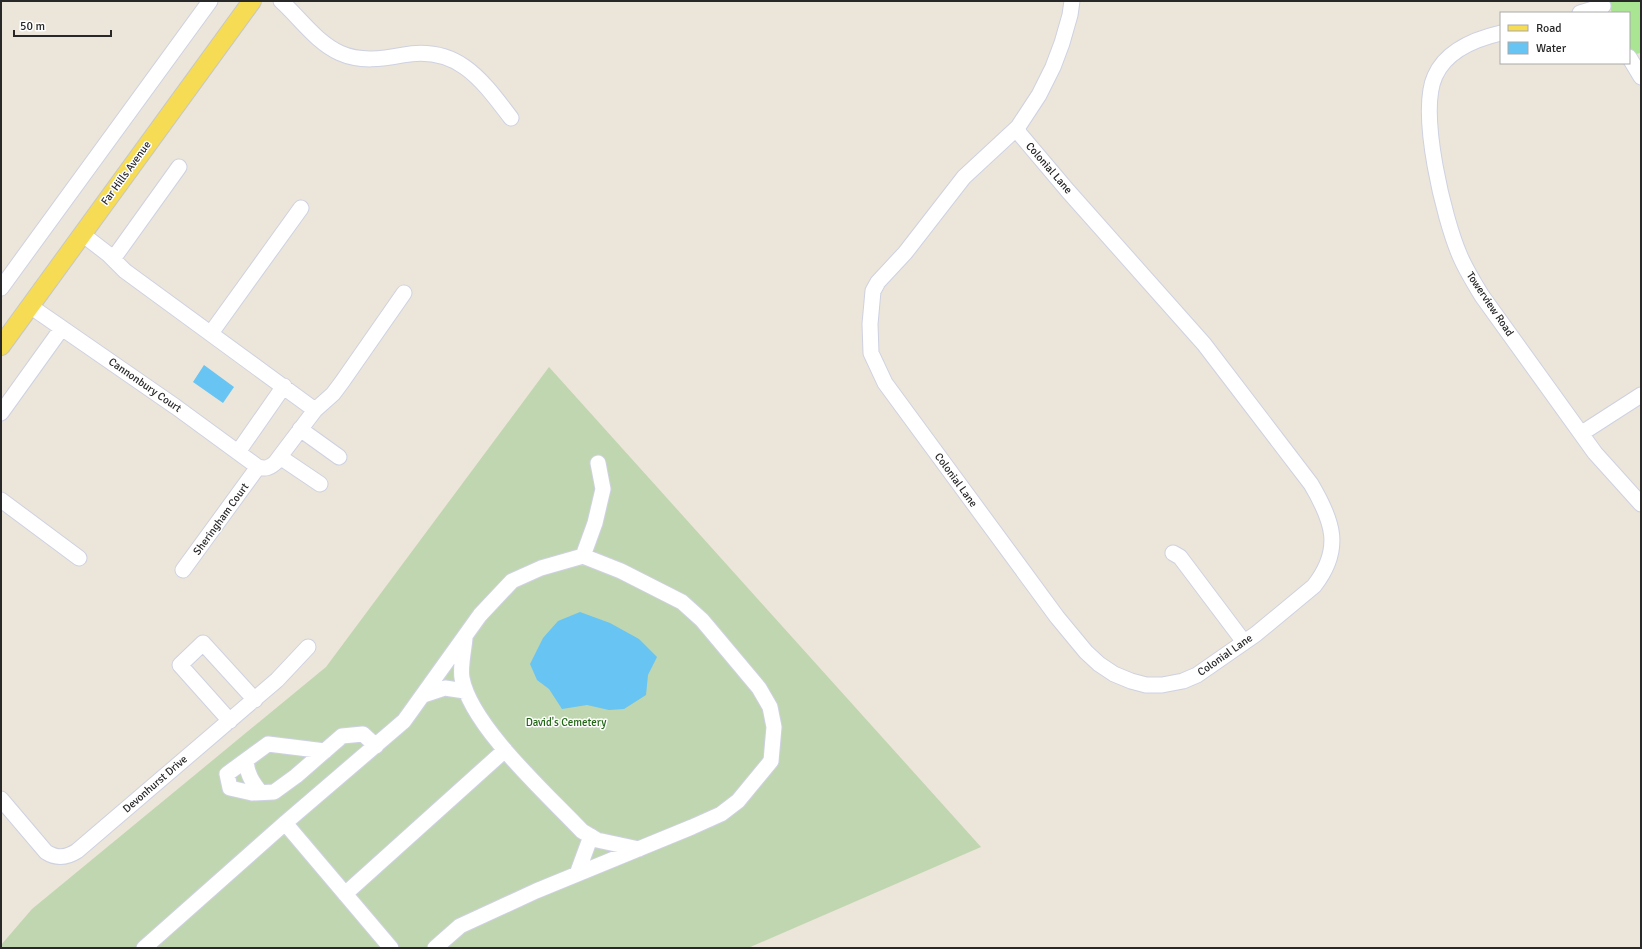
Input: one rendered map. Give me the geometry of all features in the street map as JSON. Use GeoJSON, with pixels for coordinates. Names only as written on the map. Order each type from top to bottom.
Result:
{"type":"FeatureCollection","features":[{"type":"Feature","properties":{"kind":"main road","name":"Far Hills Avenue"},"geometry":{"type":"LineString","coordinates":[[1,346],[248,3]]}},
{"type":"Feature","properties":{"kind":"street"},"geometry":{"type":"LineString","coordinates":[[1,288],[210,1]]}},
{"type":"Feature","properties":{"kind":"street"},"geometry":{"type":"LineString","coordinates":[[281,1],[327,46],[340,53],[355,58],[371,59],[426,52],[455,60],[468,68],[479,78],[511,118]]}},
{"type":"Feature","properties":{"kind":"street","name":"Colonial Lane"},"geometry":{"type":"LineString","coordinates":[[1018,127],[1019,133],[1068,191],[1204,344],[1311,484],[1330,521],[1332,548],[1322,576],[1314,586],[1244,642],[1197,675],[1182,681],[1162,685],[1146,685],[1131,681],[1114,674],[1099,664],[1086,652],[1057,617],[1012,557],[885,383],[871,353],[870,324],[872,291],[878,282],[905,253],[964,177],[1018,127],[1039,94],[1053,67],[1062,43],[1070,15],[1072,1]]}},
{"type":"Feature","properties":{"kind":"street"},"geometry":{"type":"LineString","coordinates":[[1584,12],[1603,7]]}},
{"type":"Feature","properties":{"kind":"street","name":"Towerview Road"},"geometry":{"type":"LineString","coordinates":[[1500,33],[1468,44],[1454,53],[1442,64],[1435,76],[1431,88],[1428,109],[1429,126],[1440,190],[1448,223],[1460,256],[1469,275],[1482,296],[1595,453],[1641,504]]}},
{"type":"Feature","properties":{"kind":"street"},"geometry":{"type":"LineString","coordinates":[[1630,59],[1641,77]]}},
{"type":"Feature","properties":{"kind":"street"},"geometry":{"type":"LineString","coordinates":[[113,259],[179,167]]}},
{"type":"Feature","properties":{"kind":"street"},"geometry":{"type":"LineString","coordinates":[[211,333],[301,208]]}},
{"type":"Feature","properties":{"kind":"street"},"geometry":{"type":"LineString","coordinates":[[82,234],[131,275],[315,410]]}},
{"type":"Feature","properties":{"kind":"street"},"geometry":{"type":"LineString","coordinates":[[258,467],[270,467],[280,457],[315,410],[333,394],[404,293]]}},
{"type":"Feature","properties":{"kind":"street","name":"Cannonbury Court"},"geometry":{"type":"LineString","coordinates":[[30,306],[176,407],[258,467]]}},
{"type":"Feature","properties":{"kind":"street"},"geometry":{"type":"LineString","coordinates":[[1,413],[62,328]]}},
{"type":"Feature","properties":{"kind":"street"},"geometry":{"type":"LineString","coordinates":[[238,452],[284,386]]}},
{"type":"Feature","properties":{"kind":"street"},"geometry":{"type":"LineString","coordinates":[[1582,433],[1641,395]]}},
{"type":"Feature","properties":{"kind":"street"},"geometry":{"type":"LineString","coordinates":[[300,429],[339,457]]}},
{"type":"Feature","properties":{"kind":"street"},"geometry":{"type":"LineString","coordinates":[[280,457],[320,484]]}},
{"type":"Feature","properties":{"kind":"street"},"geometry":{"type":"LineString","coordinates":[[583,556],[595,524],[603,489],[598,463]]}},
{"type":"Feature","properties":{"kind":"street","name":"Sheringham Court"},"geometry":{"type":"LineString","coordinates":[[183,570],[258,467]]}},
{"type":"Feature","properties":{"kind":"street"},"geometry":{"type":"LineString","coordinates":[[1,500],[79,558]]}},
{"type":"Feature","properties":{"kind":"street"},"geometry":{"type":"LineString","coordinates":[[1173,553],[1180,557],[1244,642]]}},
{"type":"Feature","properties":{"kind":"street"},"geometry":{"type":"LineString","coordinates":[[144,948],[285,823],[404,721],[465,638],[480,615],[512,581],[541,568],[583,556],[621,571],[682,602],[702,620],[721,642],[759,688],[770,707],[774,727],[771,761],[738,801],[720,814],[536,891],[460,926],[435,948]]}},
{"type":"Feature","properties":{"kind":"street"},"geometry":{"type":"LineString","coordinates":[[465,638],[461,676],[465,692],[482,720],[505,750],[582,830],[597,840],[639,849]]}},
{"type":"Feature","properties":{"kind":"street"},"geometry":{"type":"LineString","coordinates":[[230,721],[180,665],[203,643],[255,700]]}},
{"type":"Feature","properties":{"kind":"street","name":"Devonhurst Drive"},"geometry":{"type":"LineString","coordinates":[[1,799],[46,852],[52,856],[61,858],[69,856],[77,851],[255,700],[277,680],[308,647]]}},
{"type":"Feature","properties":{"kind":"street"},"geometry":{"type":"LineString","coordinates":[[424,695],[445,688],[465,692]]}},
{"type":"Feature","properties":{"kind":"street"},"geometry":{"type":"LineString","coordinates":[[325,751],[268,744],[228,774],[230,788],[252,793],[274,792],[296,776],[325,751],[342,736],[363,734],[376,746]]}},
{"type":"Feature","properties":{"kind":"street"},"geometry":{"type":"LineString","coordinates":[[345,894],[505,750]]}},
{"type":"Feature","properties":{"kind":"street"},"geometry":{"type":"LineString","coordinates":[[246,760],[246,769],[250,780],[261,793]]}},
{"type":"Feature","properties":{"kind":"street"},"geometry":{"type":"LineString","coordinates":[[285,823],[391,948]]}},
{"type":"Feature","properties":{"kind":"street"},"geometry":{"type":"LineString","coordinates":[[578,874],[591,836]]}},
{"type":"Feature","properties":{"kind":"green space"},"geometry":{"type":"Polygon","coordinates":[[[1607,1],[1641,1],[1640,53],[1633,55],[1630,48],[1630,12],[1612,12],[1607,1]]]}},
{"type":"Feature","properties":{"kind":"green space","name":"David's Cemetery"},"geometry":{"type":"Polygon","coordinates":[[[549,367],[981,847],[748,948],[1,948],[1,945],[32,909],[326,667],[549,367]]]}},
{"type":"Feature","properties":{"kind":"water"},"geometry":{"type":"Polygon","coordinates":[[[204,365],[234,387],[223,403],[193,382],[204,365]]]}},
{"type":"Feature","properties":{"kind":"water"},"geometry":{"type":"Polygon","coordinates":[[[580,612],[610,623],[639,639],[657,657],[648,675],[646,695],[624,709],[609,710],[587,705],[562,709],[549,689],[537,680],[530,664],[543,638],[558,621],[580,612]]]}}]}
